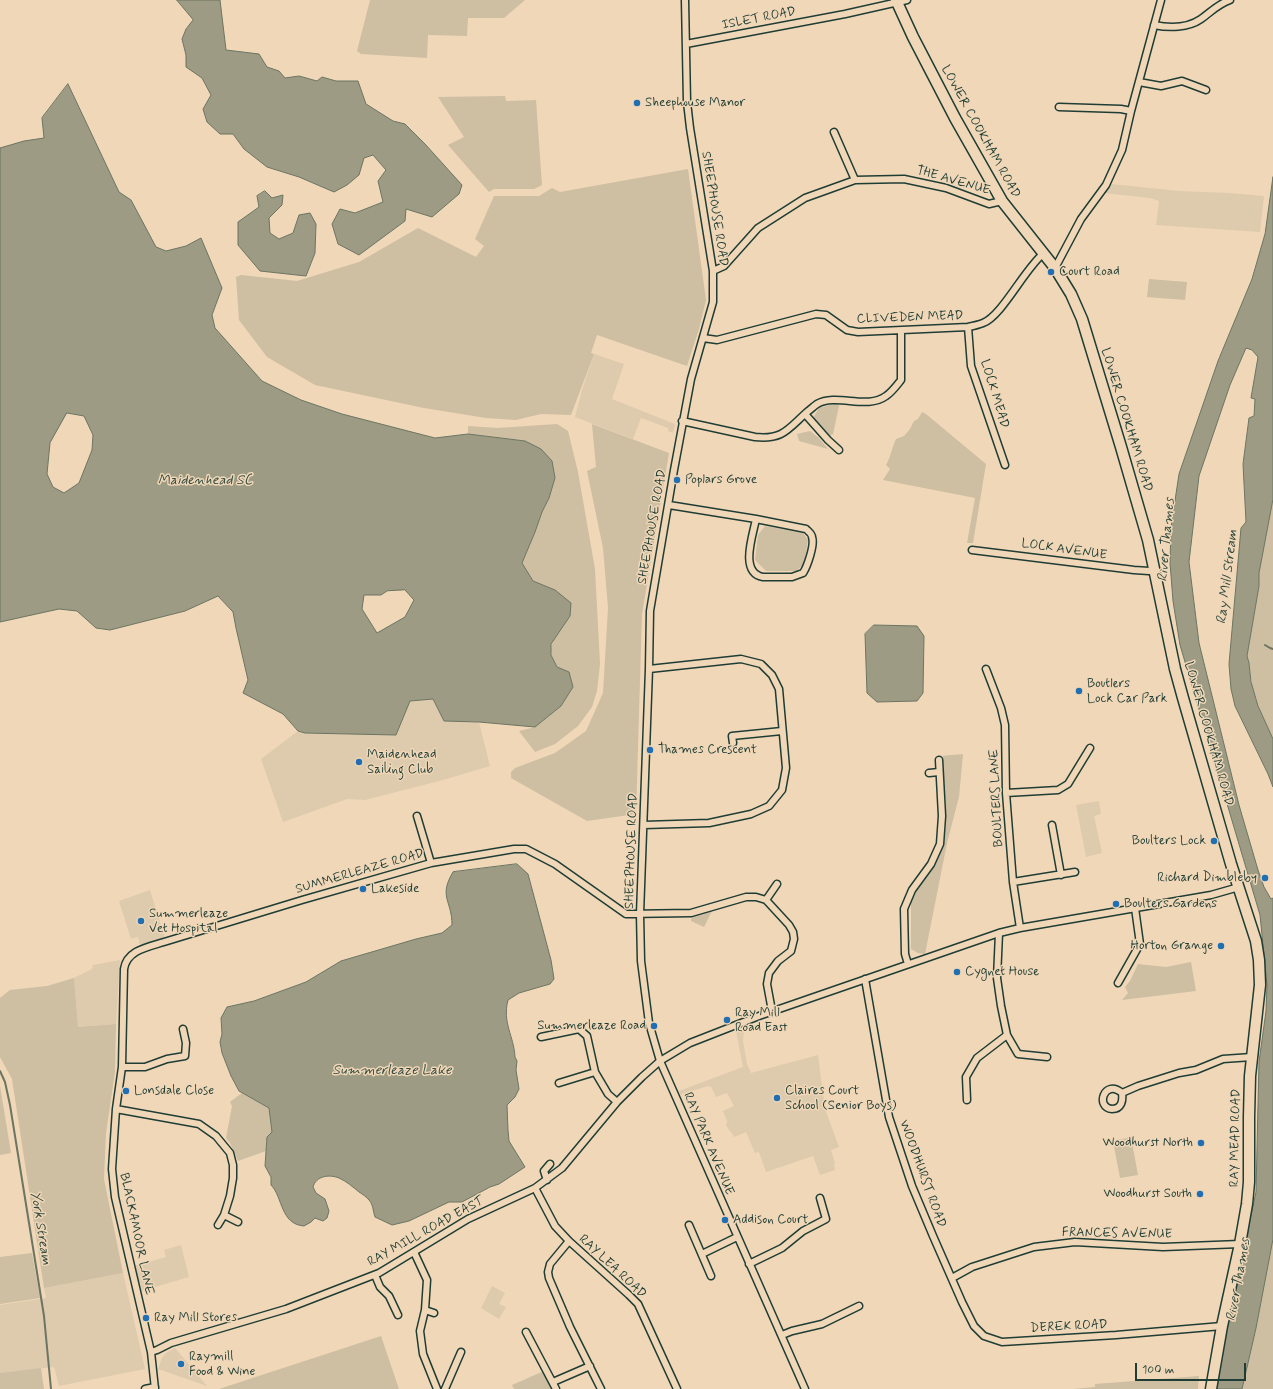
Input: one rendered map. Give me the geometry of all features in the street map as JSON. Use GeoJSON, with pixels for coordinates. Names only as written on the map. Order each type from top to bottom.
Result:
{"type":"FeatureCollection","features":[{"type":"Feature","properties":{"kind":"main road","name":"LOWER COOKHAM ROAD"},"geometry":{"type":"LineString","coordinates":[[897,1],[913,37],[952,112],[1002,201],[1056,268],[1071,294],[1082,319],[1148,540],[1177,676],[1239,888]]}},
{"type":"Feature","properties":{"kind":"main road","name":"RAY MEAD ROAD"},"geometry":{"type":"LineString","coordinates":[[1211,1389],[1222,1326],[1240,1244],[1248,1193],[1248,1117],[1260,973],[1256,941],[1239,888]]}},
{"type":"Feature","properties":{"kind":"street","name":"SHEEPHOUSE ROAD"},"geometry":{"type":"LineString","coordinates":[[660,1061],[648,1016],[641,961],[640,914],[650,611],[682,421],[691,379],[713,302],[713,271],[687,102],[684,0]]}},
{"type":"Feature","properties":{"kind":"street","name":"ISLET ROAD"},"geometry":{"type":"LineString","coordinates":[[686,44],[845,14],[897,1],[907,0]]}},
{"type":"Feature","properties":{"kind":"street"},"geometry":{"type":"LineString","coordinates":[[1056,268],[1081,219],[1106,185],[1122,150],[1161,0]]}},
{"type":"Feature","properties":{"kind":"street"},"geometry":{"type":"LineString","coordinates":[[1154,25],[1164,27],[1187,26],[1199,20],[1221,4],[1230,0]]}},
{"type":"Feature","properties":{"kind":"street"},"geometry":{"type":"LineString","coordinates":[[1139,82],[1161,86],[1182,81],[1206,90]]}},
{"type":"Feature","properties":{"kind":"street"},"geometry":{"type":"LineString","coordinates":[[1059,107],[1121,108],[1131,111]]}},
{"type":"Feature","properties":{"kind":"street"},"geometry":{"type":"LineString","coordinates":[[1068,108],[1069,116]]}},
{"type":"Feature","properties":{"kind":"street"},"geometry":{"type":"LineString","coordinates":[[834,132],[855,180]]}},
{"type":"Feature","properties":{"kind":"street","name":"THE AVENUE"},"geometry":{"type":"LineString","coordinates":[[713,271],[724,266],[758,228],[781,213],[805,198],[855,180],[904,179],[946,188],[989,204],[1002,201]]}},
{"type":"Feature","properties":{"kind":"street","name":"CLIVEDEN MEAD"},"geometry":{"type":"LineString","coordinates":[[703,338],[717,340],[816,314],[826,315],[847,330],[858,332],[968,327],[984,323],[998,312],[1036,260],[1044,253]]}},
{"type":"Feature","properties":{"kind":"street","name":"LOCK MEAD"},"geometry":{"type":"LineString","coordinates":[[968,327],[971,366],[1005,465]]}},
{"type":"Feature","properties":{"kind":"street"},"geometry":{"type":"LineString","coordinates":[[682,421],[754,437],[776,437],[784,433],[818,404],[832,401],[873,401],[886,396],[901,380],[901,331]]}},
{"type":"Feature","properties":{"kind":"street"},"geometry":{"type":"LineString","coordinates":[[805,414],[839,450]]}},
{"type":"Feature","properties":{"kind":"street"},"geometry":{"type":"LineString","coordinates":[[669,505],[756,519],[806,529],[812,537],[812,546],[803,573],[792,577],[759,577],[753,572],[748,561],[756,519]]}},
{"type":"Feature","properties":{"kind":"street","name":"LOCK AVENUE"},"geometry":{"type":"LineString","coordinates":[[972,550],[1134,570],[1149,571],[1154,569]]}},
{"type":"Feature","properties":{"kind":"street"},"geometry":{"type":"LineString","coordinates":[[644,824],[709,823],[751,814],[769,806],[782,790],[786,768],[779,688],[772,675],[761,664],[741,659],[649,669]]}},
{"type":"Feature","properties":{"kind":"street","name":"BOULTERS LANE"},"geometry":{"type":"LineString","coordinates":[[986,669],[1001,708],[1005,725],[1006,793],[1013,882],[1020,928]]}},
{"type":"Feature","properties":{"kind":"street"},"geometry":{"type":"LineString","coordinates":[[733,743],[729,736],[782,731]]}},
{"type":"Feature","properties":{"kind":"street"},"geometry":{"type":"LineString","coordinates":[[1006,793],[1058,790],[1068,784],[1090,748]]}},
{"type":"Feature","properties":{"kind":"street"},"geometry":{"type":"LineString","coordinates":[[908,964],[905,954],[904,909],[912,890],[931,864],[940,844],[942,816],[939,760]]}},
{"type":"Feature","properties":{"kind":"street"},"geometry":{"type":"LineString","coordinates":[[929,773],[939,772]]}},
{"type":"Feature","properties":{"kind":"street"},"geometry":{"type":"LineString","coordinates":[[417,816],[431,863]]}},
{"type":"Feature","properties":{"kind":"street"},"geometry":{"type":"LineString","coordinates":[[1052,825],[1061,875]]}},
{"type":"Feature","properties":{"kind":"street","name":"SUMMERLEAZE ROAD"},"geometry":{"type":"LineString","coordinates":[[125,962],[129,956],[142,949],[302,900],[431,863],[514,849],[526,849],[555,864],[626,914],[671,912],[691,913],[720,906],[746,897],[756,897],[766,900]]}},
{"type":"Feature","properties":{"kind":"street"},"geometry":{"type":"LineString","coordinates":[[1013,882],[1074,872]]}},
{"type":"Feature","properties":{"kind":"street"},"geometry":{"type":"LineString","coordinates":[[772,1011],[767,984],[769,974],[775,965],[790,951],[794,939],[793,932],[789,925],[766,900],[777,884]]}},
{"type":"Feature","properties":{"kind":"street","name":"RAY MILL ROAD EAST"},"geometry":{"type":"LineString","coordinates":[[151,1352],[171,1343],[286,1309],[375,1274],[468,1219],[535,1188],[562,1168],[617,1102],[642,1077],[660,1061],[690,1043],[772,1011],[999,933],[1020,928],[1211,895],[1239,888]]}},
{"type":"Feature","properties":{"kind":"street"},"geometry":{"type":"LineString","coordinates":[[1118,983],[1140,944],[1135,908]]}},
{"type":"Feature","properties":{"kind":"street"},"geometry":{"type":"LineString","coordinates":[[999,933],[997,978],[1007,1035],[1018,1054],[1047,1057]]}},
{"type":"Feature","properties":{"kind":"street","name":"BLACKAMOOR LANE"},"geometry":{"type":"LineString","coordinates":[[125,962],[122,1067],[116,1109],[112,1169],[115,1197],[151,1352],[155,1388]]}},
{"type":"Feature","properties":{"kind":"street","name":"WOODHURST ROAD"},"geometry":{"type":"LineString","coordinates":[[865,979],[889,1116],[912,1186],[952,1278]]}},
{"type":"Feature","properties":{"kind":"street"},"geometry":{"type":"LineString","coordinates":[[541,1037],[579,1029],[587,1036],[595,1072],[608,1094],[617,1102]]}},
{"type":"Feature","properties":{"kind":"street"},"geometry":{"type":"LineString","coordinates":[[122,1067],[145,1067],[167,1059],[185,1056],[186,1043],[183,1030]]}},
{"type":"Feature","properties":{"kind":"street"},"geometry":{"type":"LineString","coordinates":[[967,1100],[966,1077],[977,1058],[1007,1035]]}},
{"type":"Feature","properties":{"kind":"street"},"geometry":{"type":"LineString","coordinates":[[1122,1093],[1138,1086],[1179,1073],[1196,1070],[1223,1060],[1252,1057]]}},
{"type":"Feature","properties":{"kind":"street","name":"RAY PARK AVENUE"},"geometry":{"type":"LineString","coordinates":[[660,1061],[805,1389]]}},
{"type":"Feature","properties":{"kind":"street"},"geometry":{"type":"LineString","coordinates":[[559,1083],[595,1072]]}},
{"type":"Feature","properties":{"kind":"street"},"geometry":{"type":"LineString","coordinates":[[116,1109],[199,1124],[216,1136],[230,1153],[233,1165],[233,1178],[230,1196],[224,1215],[218,1225]]}},
{"type":"Feature","properties":{"kind":"street"},"geometry":{"type":"LineString","coordinates":[[547,1180],[544,1171],[550,1164]]}},
{"type":"Feature","properties":{"kind":"street","name":"RAY LEA ROAD"},"geometry":{"type":"LineString","coordinates":[[535,1188],[555,1226],[569,1241],[638,1304],[676,1389]]}},
{"type":"Feature","properties":{"kind":"street"},"geometry":{"type":"LineString","coordinates":[[749,1264],[782,1248],[803,1231],[826,1219],[820,1198]]}},
{"type":"Feature","properties":{"kind":"street"},"geometry":{"type":"LineString","coordinates":[[224,1215],[238,1222]]}},
{"type":"Feature","properties":{"kind":"street"},"geometry":{"type":"LineString","coordinates":[[689,1225],[711,1276]]}},
{"type":"Feature","properties":{"kind":"street"},"geometry":{"type":"LineString","coordinates":[[702,1254],[737,1237]]}},
{"type":"Feature","properties":{"kind":"street"},"geometry":{"type":"LineString","coordinates":[[569,1241],[550,1264],[548,1272],[549,1278],[570,1327],[601,1389]]}},
{"type":"Feature","properties":{"kind":"street","name":"FRANCES AVENUE"},"geometry":{"type":"LineString","coordinates":[[952,1278],[972,1267],[1034,1247],[1074,1242],[1163,1247],[1240,1244]]}},
{"type":"Feature","properties":{"kind":"street"},"geometry":{"type":"LineString","coordinates":[[414,1252],[427,1280],[425,1310],[420,1331],[423,1354],[437,1389]]}},
{"type":"Feature","properties":{"kind":"street"},"geometry":{"type":"LineString","coordinates":[[375,1274],[380,1287],[389,1296],[398,1315]]}},
{"type":"Feature","properties":{"kind":"street","name":"DEREK ROAD"},"geometry":{"type":"LineString","coordinates":[[952,1278],[974,1326],[984,1336],[1002,1342],[1116,1335],[1222,1326]]}},
{"type":"Feature","properties":{"kind":"street"},"geometry":{"type":"LineString","coordinates":[[782,1335],[792,1331],[822,1324],[859,1306]]}},
{"type":"Feature","properties":{"kind":"street"},"geometry":{"type":"LineString","coordinates":[[425,1310],[434,1313]]}},
{"type":"Feature","properties":{"kind":"street"},"geometry":{"type":"LineString","coordinates":[[526,1332],[556,1389]]}},
{"type":"Feature","properties":{"kind":"street"},"geometry":{"type":"LineString","coordinates":[[445,1389],[461,1352]]}},
{"type":"Feature","properties":{"kind":"street"},"geometry":{"type":"LineString","coordinates":[[553,1382],[590,1366]]}},
{"type":"Feature","properties":{"kind":"street"},"geometry":{"type":"LineString","coordinates":[[145,1389],[155,1388]]}},
{"type":"Feature","properties":{"kind":"shaded area"},"geometry":{"type":"Polygon","coordinates":[[[370,0],[525,0],[504,18],[468,18],[467,36],[428,35],[427,58],[361,54],[357,51],[370,0]]]}},
{"type":"Feature","properties":{"kind":"shaded area"},"geometry":{"type":"Polygon","coordinates":[[[505,96],[506,101],[536,100],[542,185],[534,189],[494,189],[489,192],[448,145],[464,137],[438,97],[505,96]]]}},
{"type":"Feature","properties":{"kind":"shaded area"},"geometry":{"type":"Polygon","coordinates":[[[688,169],[706,300],[699,329],[687,366],[597,335],[591,353],[594,354],[571,415],[541,414],[516,420],[486,418],[424,408],[315,385],[267,357],[239,320],[236,277],[241,275],[297,281],[359,262],[418,228],[476,257],[484,246],[475,239],[494,196],[539,196],[552,188],[560,192],[688,169]]]}},
{"type":"Feature","properties":{"kind":"shaded area"},"geometry":{"type":"Polygon","coordinates":[[[1111,184],[1179,191],[1264,196],[1260,232],[1156,225],[1159,201],[1150,198],[1104,193],[1111,184]]]}},
{"type":"Feature","properties":{"kind":"shaded area"},"geometry":{"type":"Polygon","coordinates":[[[1149,279],[1187,282],[1185,300],[1147,297],[1149,279]]]}},
{"type":"Feature","properties":{"kind":"shaded area"},"geometry":{"type":"Polygon","coordinates":[[[594,354],[624,364],[612,399],[675,424],[673,433],[668,431],[668,428],[641,418],[633,439],[575,417],[594,354]]]}},
{"type":"Feature","properties":{"kind":"shaded area"},"geometry":{"type":"Polygon","coordinates":[[[837,403],[839,406],[833,434],[829,436],[825,435],[813,418],[819,408],[837,403]]]}},
{"type":"Feature","properties":{"kind":"shaded area"},"geometry":{"type":"Polygon","coordinates":[[[922,412],[986,464],[973,543],[967,543],[975,498],[883,480],[890,469],[886,465],[896,439],[904,436],[922,412]]]}},
{"type":"Feature","properties":{"kind":"shaded area"},"geometry":{"type":"Polygon","coordinates":[[[557,424],[568,431],[578,472],[595,569],[600,664],[597,691],[592,707],[578,726],[555,744],[535,752],[519,731],[535,727],[561,706],[573,687],[558,667],[551,652],[555,637],[570,616],[555,590],[533,581],[522,563],[549,498],[555,478],[525,441],[468,434],[468,426],[497,428],[557,424]]]}},
{"type":"Feature","properties":{"kind":"shaded area"},"geometry":{"type":"Polygon","coordinates":[[[592,424],[669,453],[642,614],[636,814],[587,821],[511,778],[511,772],[515,768],[555,753],[586,731],[603,693],[608,608],[603,548],[587,471],[596,467],[592,424]]]}},
{"type":"Feature","properties":{"kind":"shaded area"},"geometry":{"type":"Polygon","coordinates":[[[810,431],[819,438],[828,449],[799,441],[797,434],[810,431]]]}},
{"type":"Feature","properties":{"kind":"shaded area"},"geometry":{"type":"Polygon","coordinates":[[[1273,499],[1273,739],[1253,690],[1247,656],[1259,586],[1259,573],[1273,499]]]}},
{"type":"Feature","properties":{"kind":"shaded area"},"geometry":{"type":"Polygon","coordinates":[[[765,526],[803,533],[808,540],[804,564],[796,571],[766,571],[755,560],[758,535],[765,526]]]}},
{"type":"Feature","properties":{"kind":"shaded area","name":"Maidenhead Sailing Club"},"geometry":{"type":"Polygon","coordinates":[[[433,699],[444,721],[479,722],[490,766],[365,800],[347,799],[283,822],[261,759],[298,731],[305,733],[383,734],[410,701],[433,699]]]}},
{"type":"Feature","properties":{"kind":"shaded area"},"geometry":{"type":"Polygon","coordinates":[[[963,754],[959,797],[947,843],[925,954],[918,953],[911,949],[911,901],[918,888],[935,865],[945,839],[946,806],[941,756],[963,754]]]}},
{"type":"Feature","properties":{"kind":"shaded area"},"geometry":{"type":"Polygon","coordinates":[[[1099,801],[1101,814],[1094,816],[1102,853],[1086,857],[1076,805],[1099,801]]]}},
{"type":"Feature","properties":{"kind":"shaded area"},"geometry":{"type":"Polygon","coordinates":[[[150,890],[165,938],[140,945],[138,937],[131,939],[119,901],[150,890]]]}},
{"type":"Feature","properties":{"kind":"shaded area"},"geometry":{"type":"Polygon","coordinates":[[[712,911],[704,927],[691,921],[692,916],[712,911]]]}},
{"type":"Feature","properties":{"kind":"shaded area"},"geometry":{"type":"Polygon","coordinates":[[[120,960],[116,1024],[78,1027],[74,978],[92,969],[93,965],[120,960]]]}},
{"type":"Feature","properties":{"kind":"shaded area"},"geometry":{"type":"Polygon","coordinates":[[[1191,962],[1196,991],[1122,1000],[1128,993],[1125,987],[1130,981],[1138,964],[1166,967],[1191,962]]]}},
{"type":"Feature","properties":{"kind":"shaded area"},"geometry":{"type":"Polygon","coordinates":[[[74,978],[78,1027],[116,1024],[115,1072],[106,1133],[104,1179],[123,1273],[44,1288],[12,1079],[0,1057],[0,998],[10,990],[47,986],[74,978]]]}},
{"type":"Feature","properties":{"kind":"shaded area","name":"Claires Court School (Senior Boys)"},"geometry":{"type":"Polygon","coordinates":[[[744,1029],[743,1041],[747,1064],[751,1073],[818,1055],[825,1109],[839,1147],[831,1150],[835,1163],[835,1170],[820,1175],[813,1156],[766,1172],[759,1152],[755,1153],[746,1132],[734,1137],[726,1125],[727,1121],[723,1111],[734,1106],[727,1093],[716,1097],[711,1087],[708,1086],[682,1094],[681,1096],[679,1091],[743,1067],[736,1031],[744,1029]]]}},
{"type":"Feature","properties":{"kind":"shaded area"},"geometry":{"type":"Polygon","coordinates":[[[0,1086],[11,1153],[0,1155],[0,1086]]]}},
{"type":"Feature","properties":{"kind":"shaded area"},"geometry":{"type":"Polygon","coordinates":[[[242,1093],[269,1108],[272,1132],[267,1137],[266,1151],[238,1161],[230,1143],[226,1138],[232,1106],[230,1102],[242,1093]]]}},
{"type":"Feature","properties":{"kind":"shaded area"},"geometry":{"type":"Polygon","coordinates":[[[1131,1137],[1138,1175],[1120,1178],[1113,1141],[1131,1137]]]}},
{"type":"Feature","properties":{"kind":"shaded area"},"geometry":{"type":"Polygon","coordinates":[[[1273,1239],[1273,1389],[1242,1389],[1256,1328],[1273,1239]]]}},
{"type":"Feature","properties":{"kind":"shaded area"},"geometry":{"type":"Polygon","coordinates":[[[181,1245],[189,1277],[141,1291],[134,1266],[166,1257],[164,1250],[181,1245]]]}},
{"type":"Feature","properties":{"kind":"shaded area"},"geometry":{"type":"Polygon","coordinates":[[[32,1253],[40,1298],[0,1304],[0,1257],[32,1253]]]}},
{"type":"Feature","properties":{"kind":"shaded area"},"geometry":{"type":"Polygon","coordinates":[[[123,1273],[145,1369],[59,1386],[54,1367],[0,1373],[0,1305],[46,1298],[44,1288],[123,1273]]]}},
{"type":"Feature","properties":{"kind":"shaded area"},"geometry":{"type":"Polygon","coordinates":[[[492,1286],[505,1293],[499,1304],[506,1307],[499,1319],[481,1308],[492,1286]]]}},
{"type":"Feature","properties":{"kind":"shaded area"},"geometry":{"type":"Polygon","coordinates":[[[381,1336],[399,1389],[219,1389],[381,1336]]]}},
{"type":"Feature","properties":{"kind":"shaded area"},"geometry":{"type":"Polygon","coordinates":[[[175,1348],[207,1386],[158,1369],[162,1358],[166,1353],[175,1348]]]}},
{"type":"Feature","properties":{"kind":"shaded area"},"geometry":{"type":"Polygon","coordinates":[[[41,1368],[44,1389],[0,1389],[0,1373],[41,1368]]]}},
{"type":"Feature","properties":{"kind":"shaded area"},"geometry":{"type":"Polygon","coordinates":[[[544,1371],[551,1389],[514,1389],[512,1385],[544,1371]]]}},
{"type":"Feature","properties":{"kind":"shaded area"},"geometry":{"type":"Polygon","coordinates":[[[1199,1376],[1198,1389],[1073,1389],[1095,1387],[1095,1384],[1199,1376]]]}},
{"type":"Feature","properties":{"kind":"water"},"geometry":{"type":"Polygon","coordinates":[[[177,0],[220,0],[226,50],[259,54],[267,67],[279,71],[285,78],[299,76],[317,81],[322,77],[336,81],[358,81],[366,104],[393,121],[405,124],[462,185],[459,194],[432,217],[406,209],[405,221],[359,255],[338,244],[332,224],[340,209],[355,213],[383,202],[378,181],[386,170],[373,155],[364,158],[359,175],[347,185],[334,192],[299,177],[267,167],[244,149],[233,134],[220,134],[207,122],[203,109],[211,95],[202,78],[186,67],[186,55],[182,39],[186,29],[193,20],[177,0]]]}},
{"type":"Feature","properties":{"kind":"water","name":"Maidenhead SC"},"geometry":{"type":"Polygon","coordinates":[[[68,84],[119,192],[131,200],[156,247],[166,251],[186,246],[201,238],[222,288],[212,315],[215,328],[262,381],[301,400],[342,414],[435,438],[468,434],[525,441],[541,449],[552,461],[555,478],[549,498],[522,563],[533,581],[555,590],[571,603],[570,616],[551,644],[551,655],[557,667],[569,672],[573,687],[561,706],[535,727],[479,722],[444,721],[433,699],[410,701],[396,735],[305,733],[298,731],[283,714],[243,693],[248,680],[233,612],[218,596],[185,611],[110,630],[96,628],[77,611],[59,609],[0,622],[0,148],[24,141],[44,138],[42,118],[68,84]],[[67,413],[50,443],[47,474],[53,487],[64,493],[79,483],[92,450],[93,435],[84,416],[67,413]],[[405,590],[387,591],[381,595],[364,595],[362,609],[377,633],[405,617],[414,600],[405,590]]]}},
{"type":"Feature","properties":{"kind":"water","name":"River Thames"},"geometry":{"type":"Polygon","coordinates":[[[1273,177],[1273,499],[1259,573],[1259,586],[1247,656],[1251,682],[1258,706],[1273,739],[1273,787],[1235,706],[1231,689],[1229,664],[1241,528],[1246,522],[1243,464],[1249,418],[1254,416],[1255,399],[1251,398],[1258,357],[1252,350],[1246,348],[1230,385],[1199,476],[1189,562],[1199,643],[1239,805],[1264,887],[1271,899],[1273,898],[1273,1239],[1256,1328],[1242,1389],[1217,1389],[1223,1346],[1256,1192],[1259,1062],[1266,1011],[1267,985],[1260,915],[1180,645],[1173,601],[1170,563],[1171,527],[1179,474],[1218,361],[1252,279],[1265,234],[1273,177]]]}},
{"type":"Feature","properties":{"kind":"water"},"geometry":{"type":"Polygon","coordinates":[[[265,191],[272,198],[283,195],[282,205],[269,218],[270,233],[279,239],[293,233],[299,215],[310,213],[316,224],[315,253],[306,276],[260,271],[238,245],[238,222],[259,207],[257,196],[265,191]]]}},
{"type":"Feature","properties":{"kind":"water"},"geometry":{"type":"Polygon","coordinates":[[[874,625],[917,626],[924,636],[923,693],[917,701],[877,702],[867,693],[865,634],[874,625]]]}},
{"type":"Feature","properties":{"kind":"water","name":"Summerleaze Lake"},"geometry":{"type":"Polygon","coordinates":[[[517,864],[528,874],[551,960],[554,979],[550,984],[519,993],[508,1000],[506,1016],[517,1061],[516,1070],[519,1089],[515,1097],[507,1105],[509,1141],[525,1167],[499,1184],[490,1187],[462,1202],[449,1202],[409,1221],[392,1225],[375,1217],[368,1199],[347,1182],[342,1179],[327,1176],[317,1180],[313,1187],[316,1193],[325,1199],[329,1211],[327,1218],[323,1221],[315,1218],[304,1226],[296,1224],[286,1215],[275,1190],[271,1185],[271,1177],[265,1166],[267,1137],[272,1132],[269,1108],[239,1091],[222,1053],[220,1042],[222,1034],[221,1018],[227,1007],[254,1001],[306,982],[341,961],[442,933],[452,925],[446,893],[449,880],[453,872],[517,864]]]}},
{"type":"Feature","properties":{"kind":"waterway"},"geometry":{"type":"LineString","coordinates":[[1265,645],[1273,649]]}},
{"type":"Feature","properties":{"kind":"waterway","name":"York Stream"},"geometry":{"type":"LineString","coordinates":[[0,1071],[5,1082],[10,1105],[44,1316],[51,1389]]}},
{"type":"Feature","properties":{"kind":"place","name":"Sheephouse Manor"},"geometry":{"type":"Point","coordinates":[637,103]}},
{"type":"Feature","properties":{"kind":"place","name":"Court Road"},"geometry":{"type":"Point","coordinates":[1051,272]}},
{"type":"Feature","properties":{"kind":"place","name":"Poplars Grove"},"geometry":{"type":"Point","coordinates":[677,480]}},
{"type":"Feature","properties":{"kind":"place","name":"Boutlers Lock Car Park"},"geometry":{"type":"Point","coordinates":[1079,691]}},
{"type":"Feature","properties":{"kind":"place","name":"Thames Crescent"},"geometry":{"type":"Point","coordinates":[650,750]}},
{"type":"Feature","properties":{"kind":"place","name":"Maidenhead Sailing Club"},"geometry":{"type":"Point","coordinates":[359,762]}},
{"type":"Feature","properties":{"kind":"place","name":"Boulters Lock"},"geometry":{"type":"Point","coordinates":[1214,841]}},
{"type":"Feature","properties":{"kind":"place","name":"Richard Dimbleby"},"geometry":{"type":"Point","coordinates":[1265,878]}},
{"type":"Feature","properties":{"kind":"place","name":"Lakeside"},"geometry":{"type":"Point","coordinates":[363,889]}},
{"type":"Feature","properties":{"kind":"place","name":"Boulters Gardens"},"geometry":{"type":"Point","coordinates":[1116,904]}},
{"type":"Feature","properties":{"kind":"place","name":"Summerleaze Vet Hospital"},"geometry":{"type":"Point","coordinates":[141,921]}},
{"type":"Feature","properties":{"kind":"place","name":"Horton Grange"},"geometry":{"type":"Point","coordinates":[1221,946]}},
{"type":"Feature","properties":{"kind":"place","name":"Cygnet House"},"geometry":{"type":"Point","coordinates":[957,972]}},
{"type":"Feature","properties":{"kind":"place","name":"Ray Mill Road East"},"geometry":{"type":"Point","coordinates":[727,1020]}},
{"type":"Feature","properties":{"kind":"place","name":"Summerleaze Road"},"geometry":{"type":"Point","coordinates":[654,1026]}},
{"type":"Feature","properties":{"kind":"place","name":"Lonsdale Close"},"geometry":{"type":"Point","coordinates":[126,1091]}},
{"type":"Feature","properties":{"kind":"place","name":"Claires Court School (Senior Boys)"},"geometry":{"type":"Point","coordinates":[777,1098]}},
{"type":"Feature","properties":{"kind":"place","name":"Woodhurst North"},"geometry":{"type":"Point","coordinates":[1201,1143]}},
{"type":"Feature","properties":{"kind":"place","name":"Woodhurst South"},"geometry":{"type":"Point","coordinates":[1200,1194]}},
{"type":"Feature","properties":{"kind":"place","name":"Addison Court"},"geometry":{"type":"Point","coordinates":[725,1220]}},
{"type":"Feature","properties":{"kind":"place","name":"Ray Mill Stores"},"geometry":{"type":"Point","coordinates":[146,1318]}},
{"type":"Feature","properties":{"kind":"place","name":"Raymill Food & Wine"},"geometry":{"type":"Point","coordinates":[181,1364]}},
{"type":"Feature","properties":{"kind":"water label","name":"Ray Mill Stream"},"geometry":{"type":"Point","coordinates":[1228,577]}}]}
